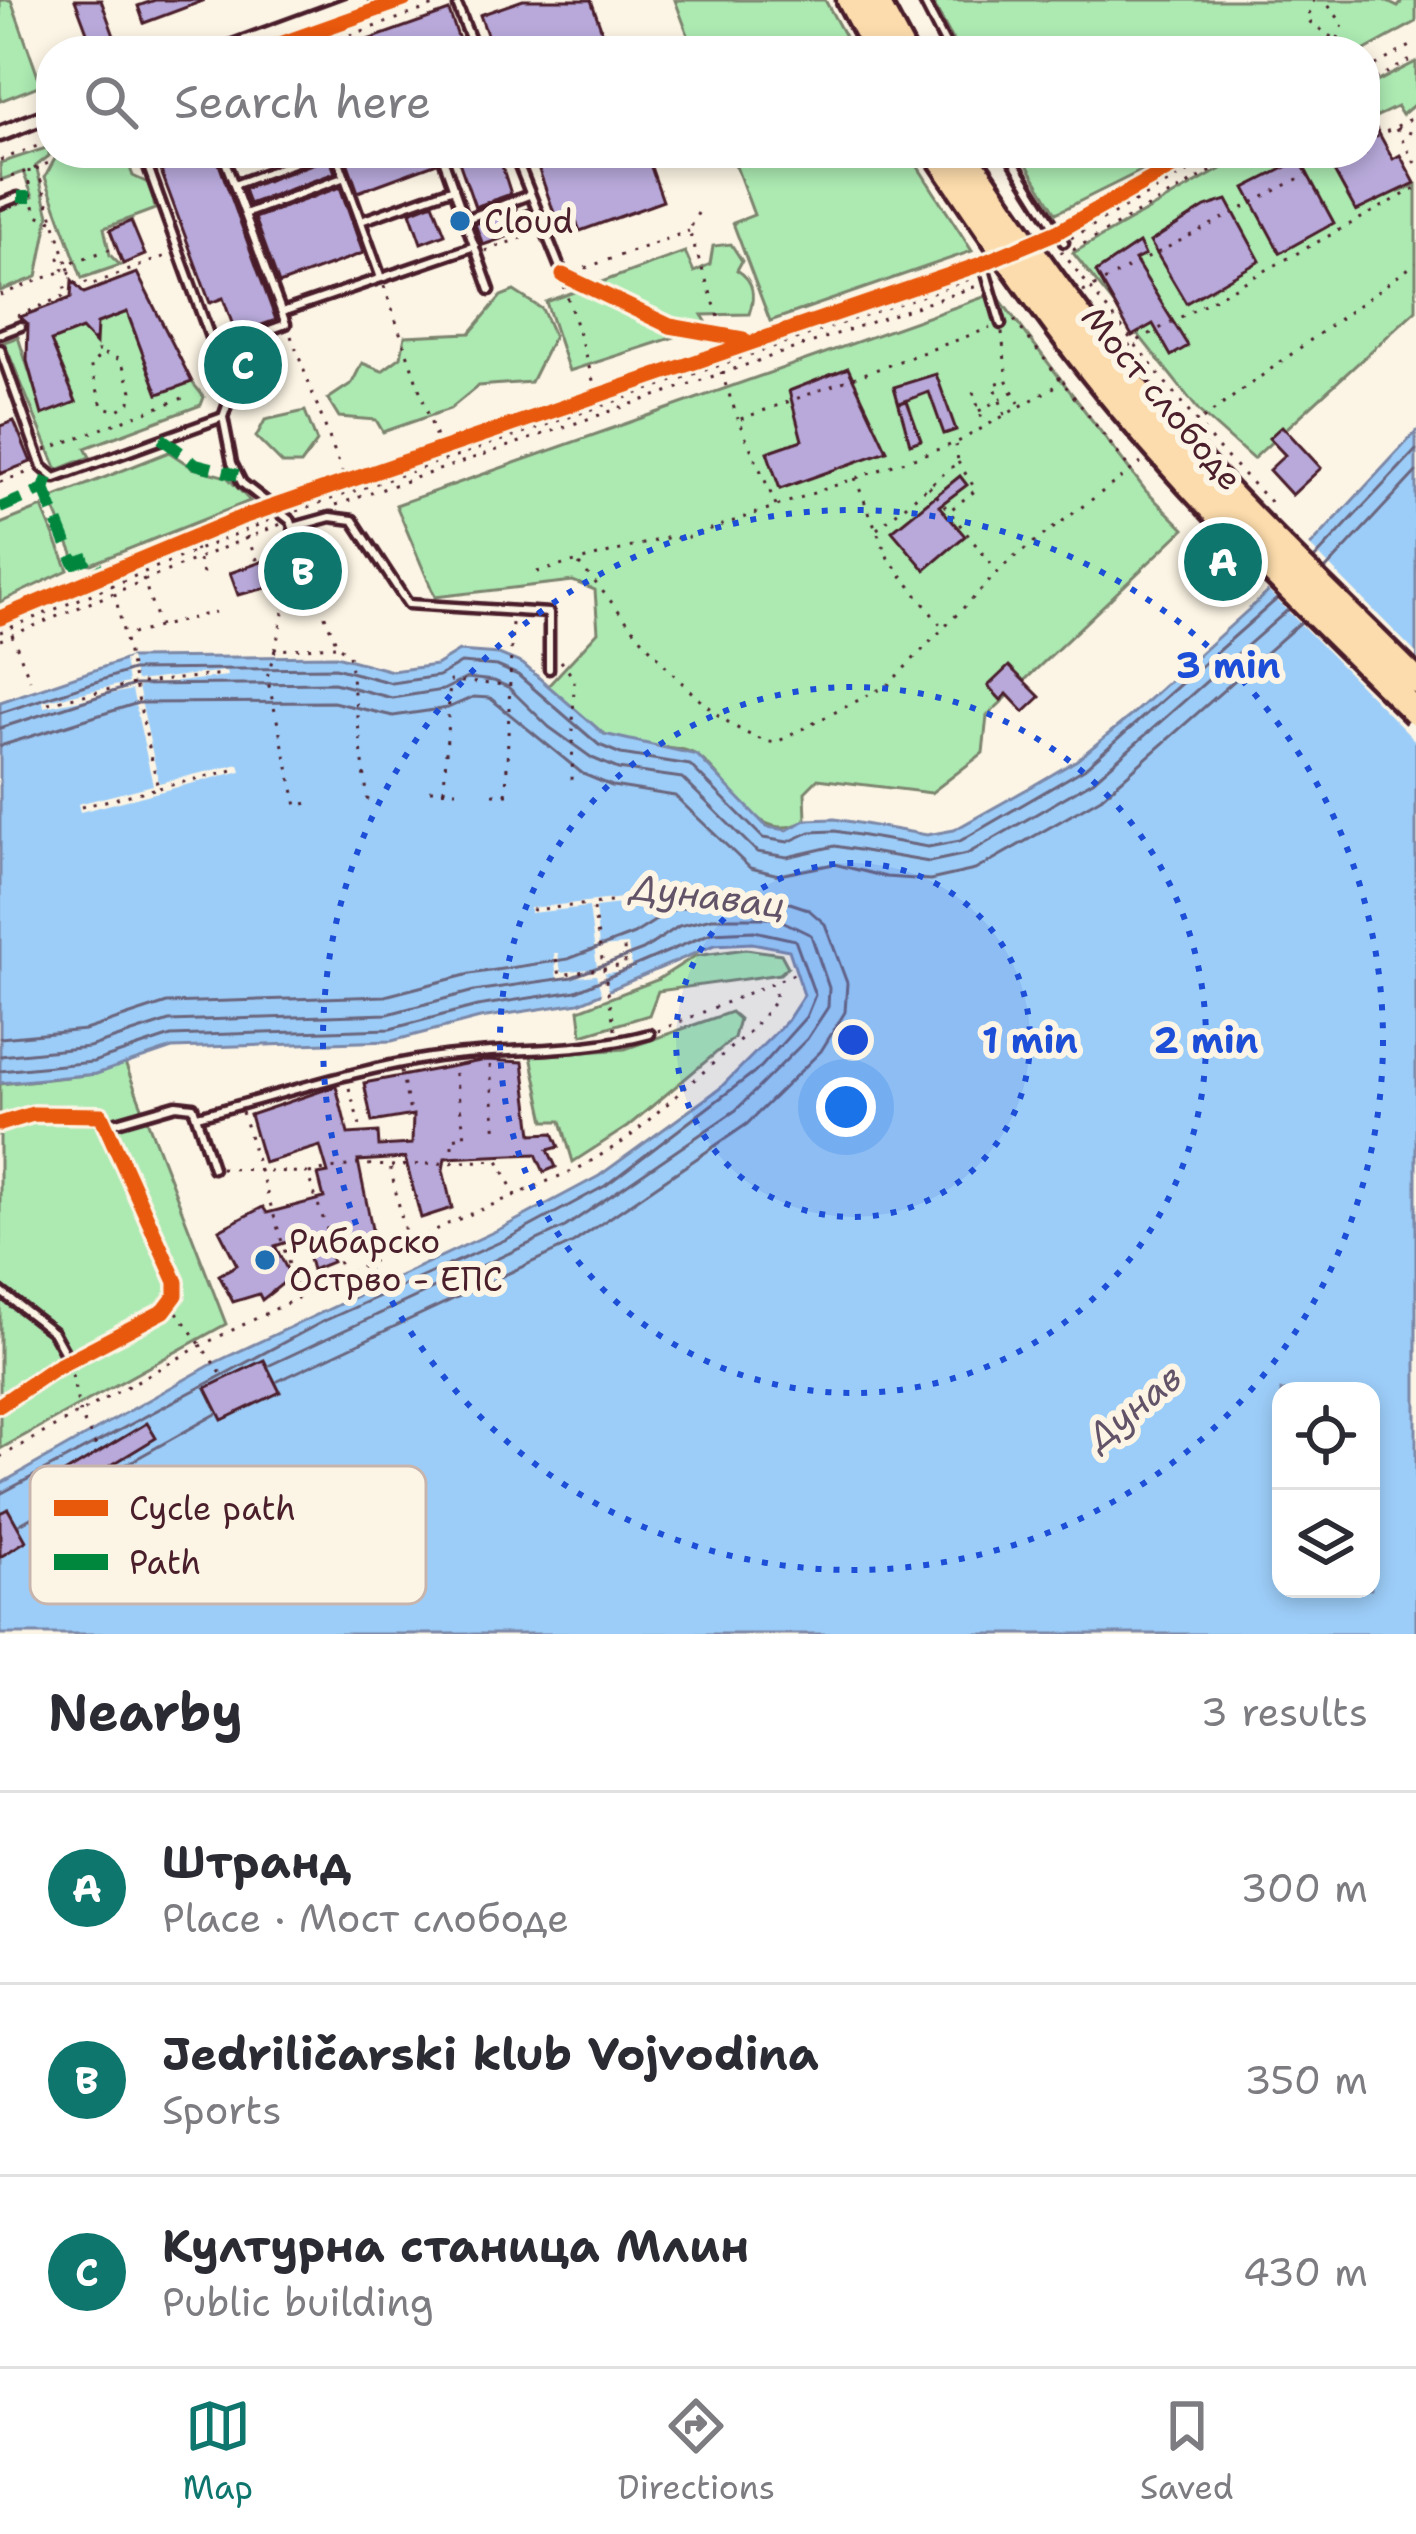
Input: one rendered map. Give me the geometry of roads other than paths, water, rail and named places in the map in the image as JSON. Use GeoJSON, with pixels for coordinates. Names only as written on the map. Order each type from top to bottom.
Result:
{"type":"FeatureCollection","features":[{"type":"Feature","properties":{"kind":"highway"},"geometry":{"type":"LineString","coordinates":[[850,0],[869,36]]}},
{"type":"Feature","properties":{"kind":"highway"},"geometry":{"type":"LineString","coordinates":[[875,0],[894,36]]}},
{"type":"Feature","properties":{"kind":"highway","name":"Мост слободе"},"geometry":{"type":"LineString","coordinates":[[947,168],[1054,322],[1128,416],[1215,513],[1416,713]]}},
{"type":"Feature","properties":{"kind":"highway","name":"Мост слободе"},"geometry":{"type":"LineString","coordinates":[[974,168],[1072,308],[1145,400],[1231,496],[1416,682]]}},
{"type":"Feature","properties":{"kind":"street"},"geometry":{"type":"LineString","coordinates":[[263,36],[361,0]]}},
{"type":"Feature","properties":{"kind":"street"},"geometry":{"type":"LineString","coordinates":[[0,134],[36,120]]}},
{"type":"Feature","properties":{"kind":"street"},"geometry":{"type":"LineString","coordinates":[[0,1124],[33,1114],[78,1111],[101,1115],[110,1124],[176,1282],[171,1306],[69,1360],[0,1406]]}},
{"type":"Feature","properties":{"kind":"lane"},"geometry":{"type":"LineString","coordinates":[[923,0],[941,36]]}},
{"type":"Feature","properties":{"kind":"lane"},"geometry":{"type":"LineString","coordinates":[[455,4],[467,36]]}},
{"type":"Feature","properties":{"kind":"lane"},"geometry":{"type":"LineString","coordinates":[[149,168],[231,395],[223,417],[238,476],[286,517],[307,572]]}},
{"type":"Feature","properties":{"kind":"lane"},"geometry":{"type":"LineString","coordinates":[[215,350],[286,324],[228,168]]}},
{"type":"Feature","properties":{"kind":"lane"},"geometry":{"type":"LineString","coordinates":[[234,185],[280,168]]}},
{"type":"Feature","properties":{"kind":"lane"},"geometry":{"type":"LineString","coordinates":[[342,168],[381,278]]}},
{"type":"Feature","properties":{"kind":"lane"},"geometry":{"type":"LineString","coordinates":[[447,168],[490,290]]}},
{"type":"Feature","properties":{"kind":"lane"},"geometry":{"type":"LineString","coordinates":[[520,168],[564,282]]}},
{"type":"Feature","properties":{"kind":"lane"},"geometry":{"type":"LineString","coordinates":[[1017,168],[1057,238]]}},
{"type":"Feature","properties":{"kind":"lane"},"geometry":{"type":"LineString","coordinates":[[245,214],[345,177]]}},
{"type":"Feature","properties":{"kind":"lane"},"geometry":{"type":"LineString","coordinates":[[361,221],[454,188]]}},
{"type":"Feature","properties":{"kind":"lane"},"geometry":{"type":"LineString","coordinates":[[466,218],[530,195]]}},
{"type":"Feature","properties":{"kind":"lane"},"geometry":{"type":"LineString","coordinates":[[0,204],[17,197]]}},
{"type":"Feature","properties":{"kind":"lane"},"geometry":{"type":"LineString","coordinates":[[282,312],[476,250]]}},
{"type":"Feature","properties":{"kind":"lane"},"geometry":{"type":"LineString","coordinates":[[985,273],[1001,324]]}},
{"type":"Feature","properties":{"kind":"lane"},"geometry":{"type":"LineString","coordinates":[[0,334],[21,326]]}},
{"type":"Feature","properties":{"kind":"lane"},"geometry":{"type":"LineString","coordinates":[[0,349],[43,467],[55,478],[223,417]]}},
{"type":"Feature","properties":{"kind":"lane"},"geometry":{"type":"LineString","coordinates":[[286,517],[353,520],[408,604],[512,607],[549,613],[552,648],[548,669]]}},
{"type":"Feature","properties":{"kind":"lane"},"geometry":{"type":"LineString","coordinates":[[197,1116],[399,1064],[452,1055],[619,1043],[650,1034]]}},
{"type":"Feature","properties":{"kind":"lane"},"geometry":{"type":"LineString","coordinates":[[110,1124],[184,1104],[197,1116],[213,1168]]}},
{"type":"Feature","properties":{"kind":"lane"},"geometry":{"type":"LineString","coordinates":[[0,1292],[52,1332],[69,1360]]}},
{"type":"Feature","properties":{"kind":"water"},"geometry":{"type":"Polygon","coordinates":[[[1416,432],[1416,1634],[0,1634],[0,1484],[30,1467],[30,1604],[426,1604],[426,1466],[32,1466],[214,1363],[502,1228],[599,1176],[719,1089],[787,1021],[804,995],[789,950],[752,943],[714,945],[579,1003],[480,1018],[392,1041],[172,1048],[96,1074],[0,1083],[0,702],[130,658],[336,656],[392,671],[436,665],[459,651],[499,654],[523,664],[604,734],[697,755],[767,827],[787,830],[806,820],[835,819],[927,835],[954,830],[1077,760],[1266,594],[1416,432]]]}},
{"type":"Feature","properties":{"kind":"place","name":"Cloud"},"geometry":{"type":"Point","coordinates":[460,221]}},
{"type":"Feature","properties":{"kind":"place","name":"Културна станица Млин"},"geometry":{"type":"Point","coordinates":[243,365]}},
{"type":"Feature","properties":{"kind":"place","name":"Штранд"},"geometry":{"type":"Point","coordinates":[1223,562]}},
{"type":"Feature","properties":{"kind":"place","name":"Jedriličarski klub Vojvodina"},"geometry":{"type":"Point","coordinates":[303,571]}},
{"type":"Feature","properties":{"kind":"place","name":"Рибарско Острво - ЕПС"},"geometry":{"type":"Point","coordinates":[265,1260]}},
{"type":"Feature","properties":{"kind":"water label","name":"Дунавац"},"geometry":{"type":"Point","coordinates":[708,896]}},
{"type":"Feature","properties":{"kind":"water label","name":"Дунав"},"geometry":{"type":"Point","coordinates":[1134,1407]}}]}
